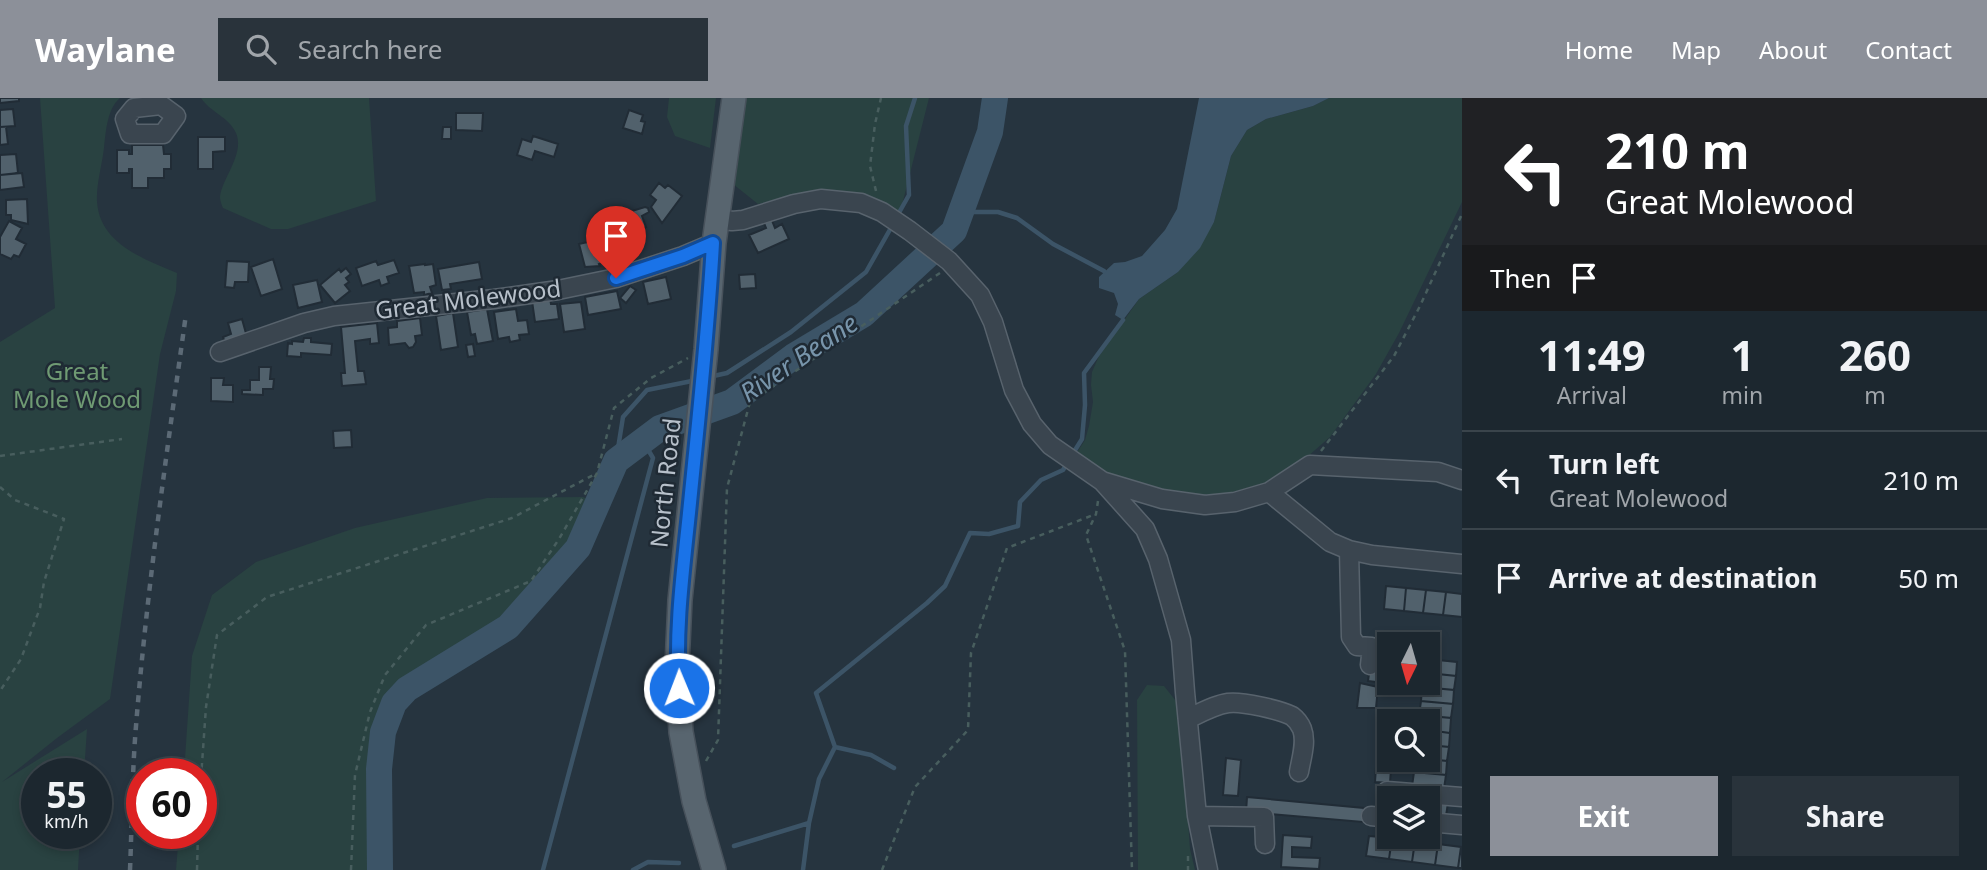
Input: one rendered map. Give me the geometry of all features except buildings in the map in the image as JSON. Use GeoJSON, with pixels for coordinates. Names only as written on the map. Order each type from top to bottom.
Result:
{"type":"FeatureCollection","features":[{"type":"Feature","properties":{"kind":"main road","name":"North Road"},"geometry":{"type":"LineString","coordinates":[[714,870],[694,801],[681,732],[677,666],[680,600],[706,349],[713,243],[734,98]]}},
{"type":"Feature","properties":{"kind":"street"},"geometry":{"type":"LineString","coordinates":[[176,116],[177,98]]}},
{"type":"Feature","properties":{"kind":"street"},"geometry":{"type":"LineString","coordinates":[[717,219],[743,220],[794,204],[821,199],[861,203],[910,231],[951,262],[979,295],[993,322],[1014,390],[1032,424],[1050,445],[1102,481],[1145,529],[1158,559],[1181,639],[1197,816],[1208,870]]}},
{"type":"Feature","properties":{"kind":"street","name":"Great Molewood"},"geometry":{"type":"LineString","coordinates":[[220,352],[304,323],[334,316],[470,302],[558,290],[616,278],[713,243]]}},
{"type":"Feature","properties":{"kind":"street"},"geometry":{"type":"LineString","coordinates":[[1102,481],[1162,499],[1205,505],[1235,502],[1269,492],[1310,465],[1437,472],[1462,480]]}},
{"type":"Feature","properties":{"kind":"street"},"geometry":{"type":"LineString","coordinates":[[1269,492],[1330,542],[1349,550],[1372,555],[1462,564]]}},
{"type":"Feature","properties":{"kind":"street"},"geometry":{"type":"LineString","coordinates":[[1349,550],[1351,637],[1357,646],[1372,647],[1370,665]]}},
{"type":"Feature","properties":{"kind":"street"},"geometry":{"type":"LineString","coordinates":[[1188,719],[1231,702],[1260,706],[1292,716],[1303,731],[1299,772]]}},
{"type":"Feature","properties":{"kind":"street"},"geometry":{"type":"LineString","coordinates":[[1440,795],[1462,797]]}},
{"type":"Feature","properties":{"kind":"street"},"geometry":{"type":"LineString","coordinates":[[1197,816],[1264,817],[1265,844]]}},
{"type":"Feature","properties":{"kind":"street"},"geometry":{"type":"LineString","coordinates":[[1371,816],[1377,817]]}},
{"type":"Feature","properties":{"kind":"street"},"geometry":{"type":"LineString","coordinates":[[1440,823],[1462,825]]}},
{"type":"Feature","properties":{"kind":"path"},"geometry":{"type":"LineString","coordinates":[[881,98],[870,166],[884,214]]}},
{"type":"Feature","properties":{"kind":"path"},"geometry":{"type":"LineString","coordinates":[[1310,465],[1394,356],[1462,214]]}},
{"type":"Feature","properties":{"kind":"path"},"geometry":{"type":"LineString","coordinates":[[700,770],[718,740],[727,488],[750,402],[951,262]]}},
{"type":"Feature","properties":{"kind":"path"},"geometry":{"type":"LineString","coordinates":[[351,870],[355,775],[370,712],[385,675],[426,625],[531,581],[559,539],[597,472],[614,408],[651,379],[706,349]]}},
{"type":"Feature","properties":{"kind":"path"},"geometry":{"type":"LineString","coordinates":[[0,456],[122,439]]}},
{"type":"Feature","properties":{"kind":"path"},"geometry":{"type":"LineString","coordinates":[[202,758],[206,707],[218,635],[267,597],[512,518],[597,472]]}},
{"type":"Feature","properties":{"kind":"path"},"geometry":{"type":"LineString","coordinates":[[1102,481],[1096,514],[1086,535],[1125,651],[1132,870]]}},
{"type":"Feature","properties":{"kind":"path"},"geometry":{"type":"LineString","coordinates":[[0,487],[15,499],[64,519],[44,582],[40,608],[26,646],[21,659],[0,691]]}},
{"type":"Feature","properties":{"kind":"path"},"geometry":{"type":"LineString","coordinates":[[882,870],[915,787],[968,730],[971,653],[1007,548],[1096,514]]}},
{"type":"Feature","properties":{"kind":"path"},"geometry":{"type":"LineString","coordinates":[[197,870],[198,849]]}},
{"type":"Feature","properties":{"kind":"green space","name":"Great Mole Wood"},"geometry":{"type":"Polygon","coordinates":[[[40,98],[120,98],[112,108],[107,128],[97,189],[100,217],[106,229],[126,248],[177,273],[176,291],[160,354],[110,699],[32,758],[21,758],[21,767],[2,782],[21,770],[21,849],[79,849],[78,870],[0,870],[0,342],[55,308],[40,98]]]}},
{"type":"Feature","properties":{"kind":"green space"},"geometry":{"type":"Polygon","coordinates":[[[201,98],[369,98],[376,201],[288,229],[271,229],[223,208],[220,198],[238,149],[238,141],[233,127],[201,98]]]}},
{"type":"Feature","properties":{"kind":"green space"},"geometry":{"type":"Polygon","coordinates":[[[669,98],[716,98],[710,148],[675,136],[667,117],[669,98]]]}},
{"type":"Feature","properties":{"kind":"green space"},"geometry":{"type":"Polygon","coordinates":[[[743,98],[929,98],[899,217],[858,196],[805,193],[758,204],[733,184],[743,98]]]}},
{"type":"Feature","properties":{"kind":"green space"},"geometry":{"type":"Polygon","coordinates":[[[1329,98],[1462,98],[1462,202],[1399,333],[1376,374],[1330,437],[1307,457],[1265,483],[1230,493],[1192,496],[1113,480],[1076,454],[1085,440],[1089,426],[1093,402],[1092,372],[1099,356],[1139,299],[1178,272],[1214,222],[1231,156],[1247,130],[1266,119],[1313,106],[1329,98]]]}},
{"type":"Feature","properties":{"kind":"green space"},"geometry":{"type":"Polygon","coordinates":[[[583,497],[601,505],[536,599],[488,638],[416,674],[380,715],[368,760],[370,870],[176,870],[178,849],[217,849],[217,758],[185,758],[192,656],[212,595],[256,562],[355,528],[487,498],[583,497]]]}},
{"type":"Feature","properties":{"kind":"green space"},"geometry":{"type":"Polygon","coordinates":[[[1147,685],[1164,686],[1180,706],[1190,849],[1195,870],[1138,870],[1137,700],[1147,685]]]}},
{"type":"Feature","properties":{"kind":"green space","name":"Great Mole Wood"},"geometry":{"type":"Polygon","coordinates":[[[87,729],[85,758],[40,758],[87,729]]]}},
{"type":"Feature","properties":{"kind":"water"},"geometry":{"type":"Polygon","coordinates":[[[1199,98],[1329,98],[1313,106],[1266,119],[1247,130],[1231,156],[1214,222],[1200,248],[1178,272],[1139,299],[1123,320],[1115,315],[1118,304],[1114,293],[1099,288],[1099,277],[1114,263],[1142,256],[1165,230],[1177,209],[1199,98]]]}},
{"type":"Feature","properties":{"kind":"waterway"},"geometry":{"type":"LineString","coordinates":[[896,218],[909,195],[906,126],[915,98]]}},
{"type":"Feature","properties":{"kind":"waterway","name":"River Beane"},"geometry":{"type":"LineString","coordinates":[[380,870],[379,769],[383,732],[394,703],[407,689],[508,627],[578,548],[616,461],[660,428],[732,402],[794,356],[864,314],[954,231],[990,132],[995,98]]}},
{"type":"Feature","properties":{"kind":"waterway"},"geometry":{"type":"LineString","coordinates":[[961,212],[998,212],[1017,218],[1053,244],[1104,271]]}},
{"type":"Feature","properties":{"kind":"waterway"},"geometry":{"type":"LineString","coordinates":[[709,377],[727,373],[791,332],[866,272],[892,226]]}},
{"type":"Feature","properties":{"kind":"waterway"},"geometry":{"type":"LineString","coordinates":[[1072,455],[1082,439],[1084,373],[1123,320]]}},
{"type":"Feature","properties":{"kind":"waterway"},"geometry":{"type":"LineString","coordinates":[[616,461],[623,417],[647,390],[697,380]]}},
{"type":"Feature","properties":{"kind":"waterway"},"geometry":{"type":"LineString","coordinates":[[543,870],[653,458],[643,441]]}},
{"type":"Feature","properties":{"kind":"waterway"},"geometry":{"type":"LineString","coordinates":[[803,870],[809,823],[819,779],[835,747],[816,693],[945,586],[970,533],[989,534],[1018,526],[1020,502],[1041,480],[1063,470],[1068,462]]}},
{"type":"Feature","properties":{"kind":"waterway"},"geometry":{"type":"LineString","coordinates":[[835,747],[871,755],[894,768]]}},
{"type":"Feature","properties":{"kind":"waterway"},"geometry":{"type":"LineString","coordinates":[[734,846],[809,823]]}},
{"type":"Feature","properties":{"kind":"waterway"},"geometry":{"type":"LineString","coordinates":[[633,870],[648,862],[679,863]]}},
{"type":"Feature","properties":{"kind":"railway"},"geometry":{"type":"LineString","coordinates":[[130,870],[134,762],[146,623],[186,314]]}},
{"type":"Feature","properties":{"kind":"route"},"geometry":{"type":"LineString","coordinates":[[616,278],[713,243],[706,349],[680,600],[677,666],[679,688]]}}]}
